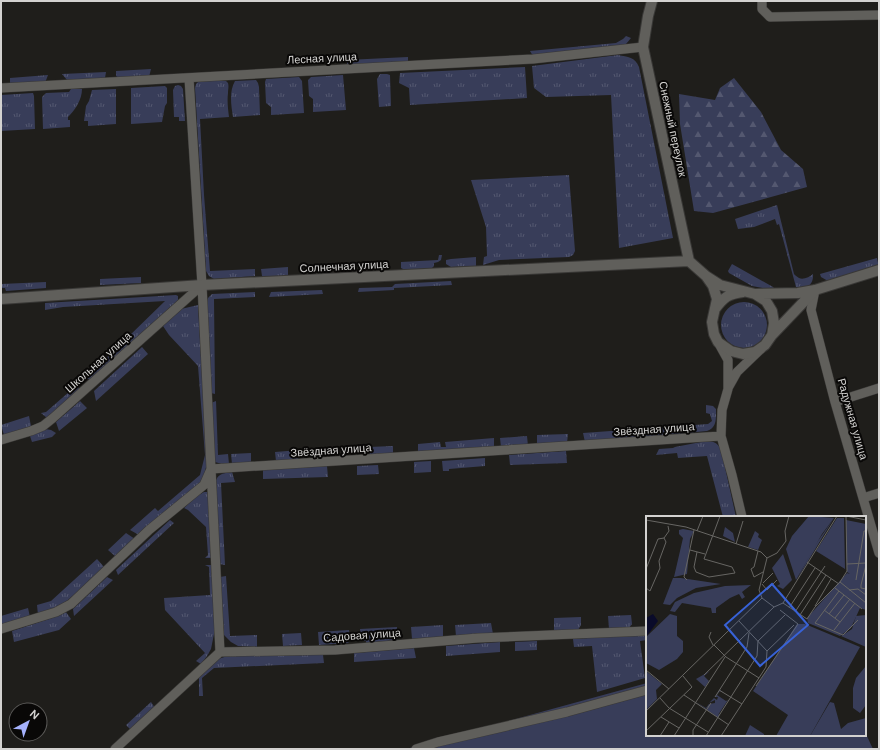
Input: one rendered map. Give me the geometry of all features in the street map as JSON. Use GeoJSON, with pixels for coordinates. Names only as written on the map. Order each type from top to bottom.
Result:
{"type":"FeatureCollection","features":[{"type":"Feature","properties":{"kind":"street","name":"Снежный переулок"},"geometry":{"type":"LineString","coordinates":[[652,1],[643,47],[689,261]]}},
{"type":"Feature","properties":{"kind":"street"},"geometry":{"type":"LineString","coordinates":[[762,1],[762,9],[770,17],[879,15]]}},
{"type":"Feature","properties":{"kind":"street","name":"Лесная улица"},"geometry":{"type":"LineString","coordinates":[[1,88],[533,60],[643,47]]}},
{"type":"Feature","properties":{"kind":"street"},"geometry":{"type":"LineString","coordinates":[[116,749],[220,652],[202,285],[189,78]]}},
{"type":"Feature","properties":{"kind":"street"},"geometry":{"type":"LineString","coordinates":[[689,261],[706,276],[720,285],[755,294],[798,293],[815,290],[879,270]]}},
{"type":"Feature","properties":{"kind":"street","name":"Солнечная улица"},"geometry":{"type":"LineString","coordinates":[[1,299],[202,285],[689,261]]}},
{"type":"Feature","properties":{"kind":"street"},"geometry":{"type":"LineString","coordinates":[[706,276],[713,286],[717,299],[712,322],[714,334],[728,360],[728,389]]}},
{"type":"Feature","properties":{"kind":"street","name":"Школьная улица"},"geometry":{"type":"LineString","coordinates":[[1,440],[31,431],[43,426],[54,418],[202,285]]}},
{"type":"Feature","properties":{"kind":"street"},"geometry":{"type":"LineString","coordinates":[[742,516],[721,436],[722,410],[728,389],[737,372],[765,345],[772,335],[815,290]]}},
{"type":"Feature","properties":{"kind":"street","name":"Радужная улица"},"geometry":{"type":"LineString","coordinates":[[815,290],[811,310],[835,402],[879,553]]}},
{"type":"Feature","properties":{"kind":"street"},"geometry":{"type":"LineString","coordinates":[[714,310],[721,300],[731,294],[744,291]]}},
{"type":"Feature","properties":{"kind":"street"},"geometry":{"type":"LineString","coordinates":[[755,294],[766,301],[772,311],[774,323],[772,335]]}},
{"type":"Feature","properties":{"kind":"street"},"geometry":{"type":"LineString","coordinates":[[718,342],[731,352],[743,354],[755,352],[765,345]]}},
{"type":"Feature","properties":{"kind":"street"},"geometry":{"type":"LineString","coordinates":[[835,402],[879,388]]}},
{"type":"Feature","properties":{"kind":"street","name":"Звёздная улица"},"geometry":{"type":"LineString","coordinates":[[211,469],[721,436]]}},
{"type":"Feature","properties":{"kind":"street"},"geometry":{"type":"LineString","coordinates":[[1,629],[56,612],[71,604],[149,530],[204,485],[211,469]]}},
{"type":"Feature","properties":{"kind":"street"},"geometry":{"type":"LineString","coordinates":[[863,498],[879,493]]}},
{"type":"Feature","properties":{"kind":"street","name":"Садовая улица"},"geometry":{"type":"LineString","coordinates":[[220,652],[335,650],[478,638],[646,631]]}},
{"type":"Feature","properties":{"kind":"street"},"geometry":{"type":"LineString","coordinates":[[416,749],[438,742],[567,712],[646,690]]}},
{"type":"Feature","properties":{"kind":"green space"},"geometry":{"type":"Polygon","coordinates":[[[626,36],[631,38],[623,46],[533,56],[530,51],[616,43],[626,36]]]}},
{"type":"Feature","properties":{"kind":"green space"},"geometry":{"type":"Polygon","coordinates":[[[618,55],[633,59],[639,67],[673,238],[619,248],[611,95],[546,97],[534,88],[532,66],[618,55]]]}},
{"type":"Feature","properties":{"kind":"green space"},"geometry":{"type":"Polygon","coordinates":[[[408,57],[408,62],[347,66],[347,60],[408,57]]]}},
{"type":"Feature","properties":{"kind":"green space"},"geometry":{"type":"Polygon","coordinates":[[[525,67],[527,98],[410,105],[409,88],[399,83],[400,73],[525,67]]]}},
{"type":"Feature","properties":{"kind":"green space"},"geometry":{"type":"Polygon","coordinates":[[[151,69],[149,77],[121,79],[116,76],[116,71],[151,69]]]}},
{"type":"Feature","properties":{"kind":"green space"},"geometry":{"type":"Polygon","coordinates":[[[106,72],[105,78],[67,80],[62,74],[106,72]]]}},
{"type":"Feature","properties":{"kind":"green space"},"geometry":{"type":"Polygon","coordinates":[[[380,74],[390,75],[391,106],[379,107],[377,79],[380,74]]]}},
{"type":"Feature","properties":{"kind":"green space"},"geometry":{"type":"Polygon","coordinates":[[[48,75],[45,83],[10,84],[10,78],[48,75]]]}},
{"type":"Feature","properties":{"kind":"green space"},"geometry":{"type":"Polygon","coordinates":[[[343,75],[346,110],[313,112],[313,99],[309,96],[308,80],[311,77],[343,75]]]}},
{"type":"Feature","properties":{"kind":"green space"},"geometry":{"type":"Polygon","coordinates":[[[299,77],[302,81],[304,113],[271,115],[271,107],[266,103],[266,79],[299,77]]]}},
{"type":"Feature","properties":{"kind":"green space"},"geometry":{"type":"Polygon","coordinates":[[[734,78],[761,112],[781,150],[803,169],[807,187],[713,213],[694,211],[680,124],[679,94],[715,100],[720,88],[734,78]]]}},
{"type":"Feature","properties":{"kind":"green space"},"geometry":{"type":"Polygon","coordinates":[[[256,80],[259,87],[260,115],[233,117],[231,94],[235,81],[256,80]]]}},
{"type":"Feature","properties":{"kind":"green space"},"geometry":{"type":"Polygon","coordinates":[[[199,81],[226,81],[228,83],[229,117],[200,119],[210,271],[255,269],[255,276],[214,279],[209,276],[206,271],[195,88],[199,81]]]}},
{"type":"Feature","properties":{"kind":"green space"},"geometry":{"type":"Polygon","coordinates":[[[178,85],[183,89],[185,121],[179,121],[179,117],[174,117],[173,90],[175,86],[178,85]]]}},
{"type":"Feature","properties":{"kind":"green space"},"geometry":{"type":"Polygon","coordinates":[[[165,86],[167,88],[167,103],[162,122],[131,124],[131,88],[165,86]]]}},
{"type":"Feature","properties":{"kind":"green space"},"geometry":{"type":"Polygon","coordinates":[[[71,89],[82,89],[78,104],[68,117],[68,120],[70,120],[70,127],[43,129],[42,97],[46,93],[69,92],[71,89]]]}},
{"type":"Feature","properties":{"kind":"green space"},"geometry":{"type":"Polygon","coordinates":[[[116,89],[116,124],[88,126],[88,121],[84,121],[86,106],[92,90],[116,89]]]}},
{"type":"Feature","properties":{"kind":"green space"},"geometry":{"type":"Polygon","coordinates":[[[33,93],[35,129],[1,131],[1,95],[33,93]]]}},
{"type":"Feature","properties":{"kind":"green space"},"geometry":{"type":"Polygon","coordinates":[[[569,175],[575,251],[573,255],[569,257],[499,260],[483,265],[484,257],[487,256],[486,227],[471,180],[569,175]]]}},
{"type":"Feature","properties":{"kind":"green space"},"geometry":{"type":"Polygon","coordinates":[[[777,205],[794,274],[802,279],[813,274],[811,284],[809,286],[803,288],[796,287],[779,224],[777,225],[775,219],[754,227],[738,229],[735,219],[777,205]]]}},
{"type":"Feature","properties":{"kind":"green space"},"geometry":{"type":"Polygon","coordinates":[[[439,255],[442,255],[441,260],[434,263],[432,268],[405,270],[401,268],[401,262],[438,260],[439,255]]]}},
{"type":"Feature","properties":{"kind":"green space"},"geometry":{"type":"Polygon","coordinates":[[[476,257],[476,266],[451,267],[446,264],[446,260],[476,257]]]}},
{"type":"Feature","properties":{"kind":"green space"},"geometry":{"type":"Polygon","coordinates":[[[877,258],[879,268],[828,281],[821,277],[820,274],[877,258]]]}},
{"type":"Feature","properties":{"kind":"green space"},"geometry":{"type":"Polygon","coordinates":[[[732,264],[773,287],[773,290],[752,286],[729,273],[728,271],[732,264]]]}},
{"type":"Feature","properties":{"kind":"green space"},"geometry":{"type":"Polygon","coordinates":[[[288,267],[288,276],[262,276],[261,269],[288,267]]]}},
{"type":"Feature","properties":{"kind":"green space"},"geometry":{"type":"Polygon","coordinates":[[[141,277],[141,283],[100,285],[100,279],[141,277]]]}},
{"type":"Feature","properties":{"kind":"green space"},"geometry":{"type":"Polygon","coordinates":[[[451,281],[452,285],[394,288],[394,290],[358,292],[359,288],[392,287],[395,284],[451,281]]]}},
{"type":"Feature","properties":{"kind":"green space"},"geometry":{"type":"Polygon","coordinates":[[[46,282],[46,288],[6,291],[5,288],[1,288],[1,284],[46,282]]]}},
{"type":"Feature","properties":{"kind":"green space"},"geometry":{"type":"Polygon","coordinates":[[[322,290],[323,294],[269,297],[271,292],[322,290]]]}},
{"type":"Feature","properties":{"kind":"green space"},"geometry":{"type":"Polygon","coordinates":[[[255,292],[255,297],[214,299],[215,394],[211,393],[208,298],[212,294],[255,292]]]}},
{"type":"Feature","properties":{"kind":"green space"},"geometry":{"type":"Polygon","coordinates":[[[178,296],[178,300],[91,380],[86,378],[165,301],[63,307],[45,310],[45,303],[178,296]]]}},
{"type":"Feature","properties":{"kind":"green space"},"geometry":{"type":"Polygon","coordinates":[[[739,302],[749,302],[757,306],[763,312],[767,320],[767,330],[763,338],[757,344],[749,348],[739,348],[731,344],[725,338],[721,330],[721,320],[725,312],[731,306],[739,302]]]}},
{"type":"Feature","properties":{"kind":"green space"},"geometry":{"type":"Polygon","coordinates":[[[198,305],[207,463],[203,480],[139,535],[130,530],[155,508],[158,511],[200,475],[205,455],[198,366],[169,335],[163,326],[181,309],[198,305]]]}},
{"type":"Feature","properties":{"kind":"green space"},"geometry":{"type":"Polygon","coordinates":[[[142,347],[148,354],[96,401],[94,391],[142,347]]]}},
{"type":"Feature","properties":{"kind":"green space"},"geometry":{"type":"Polygon","coordinates":[[[77,385],[80,389],[47,418],[41,413],[46,412],[77,385]]]}},
{"type":"Feature","properties":{"kind":"green space"},"geometry":{"type":"Polygon","coordinates":[[[80,401],[87,408],[59,431],[56,422],[80,401]]]}},
{"type":"Feature","properties":{"kind":"green space"},"geometry":{"type":"Polygon","coordinates":[[[216,401],[218,455],[228,454],[229,464],[215,462],[211,403],[216,401]]]}},
{"type":"Feature","properties":{"kind":"green space"},"geometry":{"type":"Polygon","coordinates":[[[706,405],[713,406],[716,409],[716,419],[713,428],[707,431],[585,442],[583,433],[708,424],[712,421],[710,414],[706,413],[706,405]]]}},
{"type":"Feature","properties":{"kind":"green space"},"geometry":{"type":"Polygon","coordinates":[[[29,416],[31,426],[4,435],[1,425],[29,416]]]}},
{"type":"Feature","properties":{"kind":"green space"},"geometry":{"type":"Polygon","coordinates":[[[45,429],[56,433],[52,437],[32,442],[30,436],[45,429]]]}},
{"type":"Feature","properties":{"kind":"green space"},"geometry":{"type":"Polygon","coordinates":[[[568,434],[567,443],[537,445],[537,435],[568,434]]]}},
{"type":"Feature","properties":{"kind":"green space"},"geometry":{"type":"Polygon","coordinates":[[[527,436],[528,446],[501,447],[500,438],[527,436]]]}},
{"type":"Feature","properties":{"kind":"green space"},"geometry":{"type":"Polygon","coordinates":[[[494,438],[494,447],[418,453],[418,444],[440,442],[441,447],[446,447],[445,442],[494,438]]]}},
{"type":"Feature","properties":{"kind":"green space"},"geometry":{"type":"Polygon","coordinates":[[[706,441],[711,441],[718,445],[721,449],[736,516],[723,516],[707,456],[678,458],[677,453],[656,455],[659,449],[706,441]]]}},
{"type":"Feature","properties":{"kind":"green space"},"geometry":{"type":"Polygon","coordinates":[[[393,446],[393,455],[370,456],[369,447],[393,446]]]}},
{"type":"Feature","properties":{"kind":"green space"},"geometry":{"type":"Polygon","coordinates":[[[300,450],[299,460],[276,461],[275,452],[300,450]]]}},
{"type":"Feature","properties":{"kind":"green space"},"geometry":{"type":"Polygon","coordinates":[[[566,451],[567,463],[510,465],[509,455],[566,451]]]}},
{"type":"Feature","properties":{"kind":"green space"},"geometry":{"type":"Polygon","coordinates":[[[251,453],[251,462],[232,464],[231,454],[251,453]]]}},
{"type":"Feature","properties":{"kind":"green space"},"geometry":{"type":"Polygon","coordinates":[[[485,458],[485,466],[449,469],[449,471],[443,471],[442,461],[485,458]]]}},
{"type":"Feature","properties":{"kind":"green space"},"geometry":{"type":"Polygon","coordinates":[[[431,461],[431,472],[414,473],[414,462],[431,461]]]}},
{"type":"Feature","properties":{"kind":"green space"},"geometry":{"type":"Polygon","coordinates":[[[378,465],[379,474],[357,475],[357,466],[378,465]]]}},
{"type":"Feature","properties":{"kind":"green space"},"geometry":{"type":"Polygon","coordinates":[[[327,466],[328,477],[263,479],[263,470],[327,466]]]}},
{"type":"Feature","properties":{"kind":"green space"},"geometry":{"type":"Polygon","coordinates":[[[232,472],[235,482],[221,483],[225,565],[219,564],[216,480],[225,473],[232,472]]]}},
{"type":"Feature","properties":{"kind":"green space"},"geometry":{"type":"Polygon","coordinates":[[[207,492],[208,495],[211,558],[205,558],[208,555],[206,527],[184,508],[197,496],[207,492]]]}},
{"type":"Feature","properties":{"kind":"green space"},"geometry":{"type":"Polygon","coordinates":[[[170,520],[174,523],[118,575],[116,570],[170,520]]]}},
{"type":"Feature","properties":{"kind":"green space"},"geometry":{"type":"Polygon","coordinates":[[[126,533],[135,539],[116,557],[108,550],[126,533]]]}},
{"type":"Feature","properties":{"kind":"green space"},"geometry":{"type":"Polygon","coordinates":[[[97,559],[105,568],[68,600],[53,610],[38,615],[37,605],[51,601],[97,559]]]}},
{"type":"Feature","properties":{"kind":"green space"},"geometry":{"type":"Polygon","coordinates":[[[205,565],[212,565],[215,629],[211,649],[201,664],[196,661],[205,653],[165,610],[164,598],[210,595],[209,567],[205,565]]]}},
{"type":"Feature","properties":{"kind":"green space"},"geometry":{"type":"Polygon","coordinates":[[[226,576],[230,636],[257,635],[257,647],[238,646],[224,635],[220,577],[226,576]]]}},
{"type":"Feature","properties":{"kind":"green space"},"geometry":{"type":"Polygon","coordinates":[[[107,577],[113,580],[74,616],[73,609],[107,577]]]}},
{"type":"Feature","properties":{"kind":"green space"},"geometry":{"type":"Polygon","coordinates":[[[28,608],[30,617],[1,624],[1,616],[28,608]]]}},
{"type":"Feature","properties":{"kind":"green space"},"geometry":{"type":"Polygon","coordinates":[[[66,612],[71,619],[59,630],[14,642],[12,631],[66,612]]]}},
{"type":"Feature","properties":{"kind":"green space"},"geometry":{"type":"Polygon","coordinates":[[[631,615],[632,624],[629,628],[609,629],[608,616],[631,615]]]}},
{"type":"Feature","properties":{"kind":"green space"},"geometry":{"type":"Polygon","coordinates":[[[581,617],[581,625],[578,630],[554,631],[554,618],[581,617]]]}},
{"type":"Feature","properties":{"kind":"green space"},"geometry":{"type":"Polygon","coordinates":[[[491,623],[493,634],[456,636],[455,625],[491,623]]]}},
{"type":"Feature","properties":{"kind":"green space"},"geometry":{"type":"Polygon","coordinates":[[[443,625],[443,637],[412,639],[411,627],[443,625]]]}},
{"type":"Feature","properties":{"kind":"green space"},"geometry":{"type":"Polygon","coordinates":[[[397,627],[397,640],[366,643],[366,641],[361,641],[360,629],[397,627]]]}},
{"type":"Feature","properties":{"kind":"green space"},"geometry":{"type":"Polygon","coordinates":[[[349,630],[350,640],[348,643],[319,645],[318,632],[349,630]]]}},
{"type":"Feature","properties":{"kind":"green space"},"geometry":{"type":"Polygon","coordinates":[[[301,633],[302,645],[283,646],[282,634],[301,633]]]}},
{"type":"Feature","properties":{"kind":"green space"},"geometry":{"type":"Polygon","coordinates":[[[646,634],[646,640],[640,641],[645,678],[597,692],[592,646],[574,647],[573,639],[646,634]]]}},
{"type":"Feature","properties":{"kind":"green space"},"geometry":{"type":"Polygon","coordinates":[[[537,641],[537,650],[515,651],[515,642],[537,641]]]}},
{"type":"Feature","properties":{"kind":"green space"},"geometry":{"type":"Polygon","coordinates":[[[500,642],[500,652],[446,656],[446,646],[500,642]]]}},
{"type":"Feature","properties":{"kind":"green space"},"geometry":{"type":"Polygon","coordinates":[[[414,648],[416,658],[354,662],[354,653],[414,648]]]}},
{"type":"Feature","properties":{"kind":"green space"},"geometry":{"type":"Polygon","coordinates":[[[231,655],[323,655],[324,663],[214,668],[202,678],[203,696],[199,696],[199,677],[218,659],[231,655]]]}},
{"type":"Feature","properties":{"kind":"green space"},"geometry":{"type":"Polygon","coordinates":[[[646,683],[646,736],[866,736],[866,734],[873,749],[406,749],[646,683]]]}},
{"type":"Feature","properties":{"kind":"green space"},"geometry":{"type":"Polygon","coordinates":[[[151,702],[155,708],[131,730],[126,725],[151,702]]]}}]}
